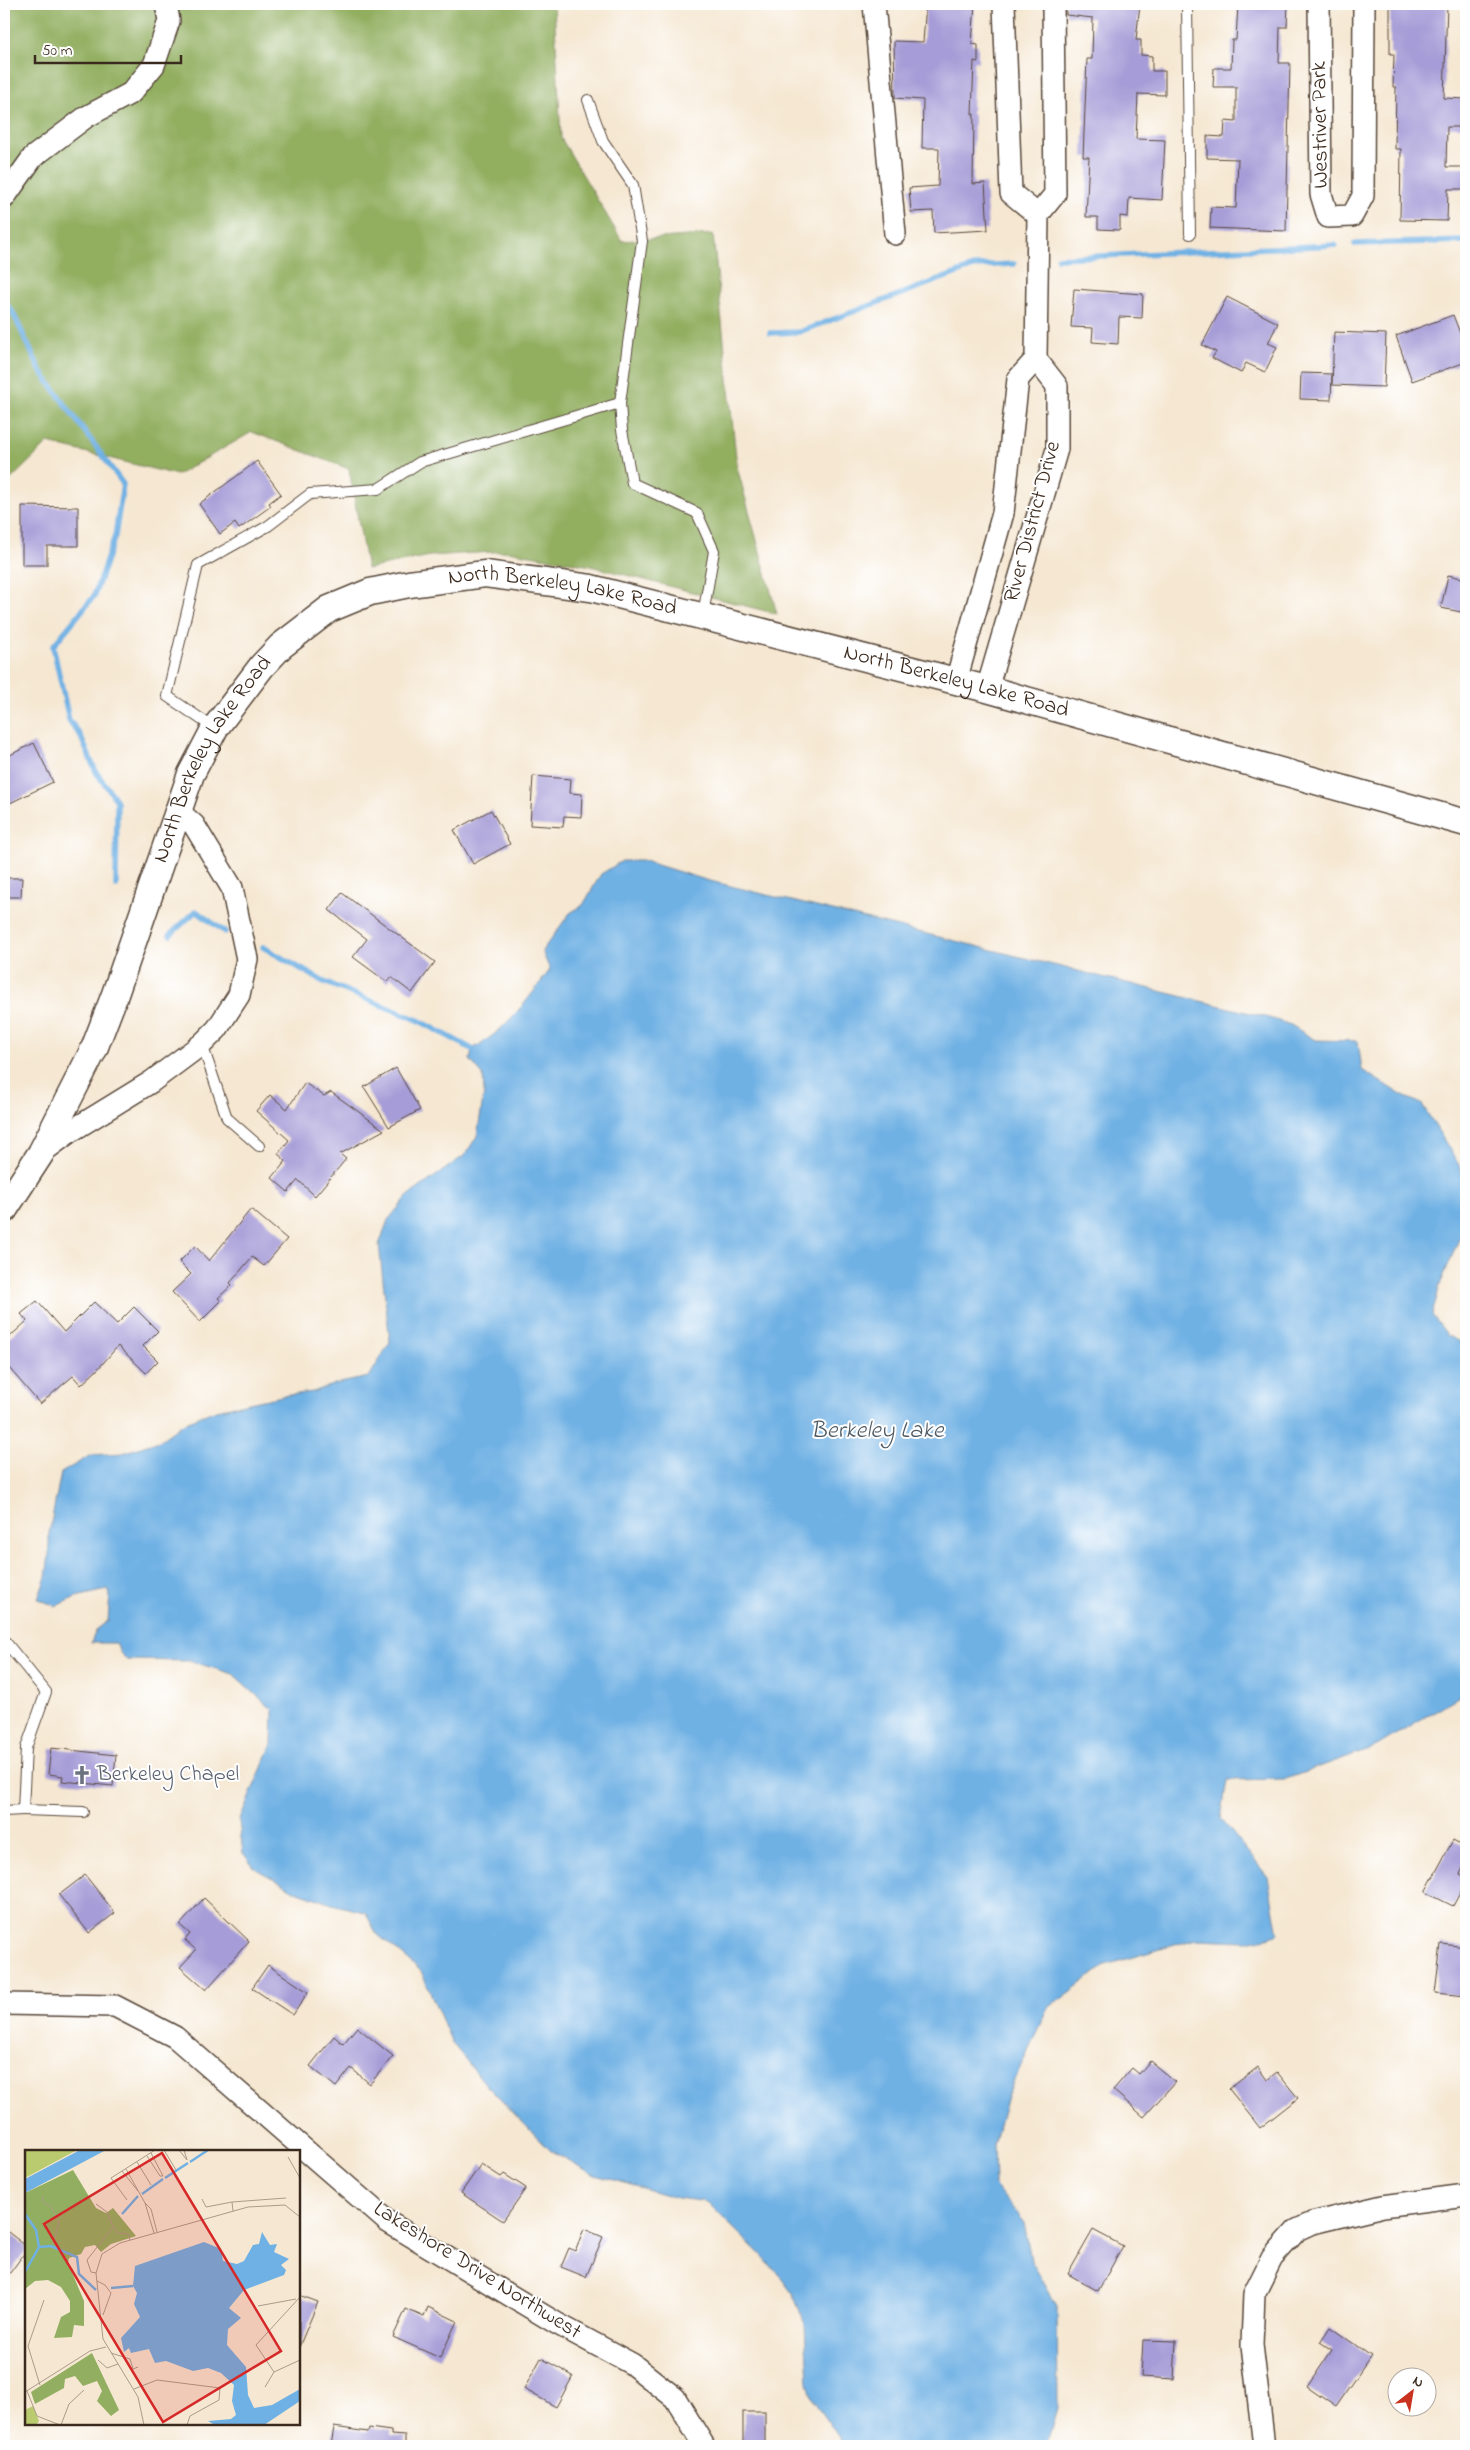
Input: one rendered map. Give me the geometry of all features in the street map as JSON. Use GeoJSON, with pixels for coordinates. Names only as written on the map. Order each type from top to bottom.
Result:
{"type":"FeatureCollection","features":[{"type":"Feature","properties":{"kind":"street"},"geometry":{"type":"LineString","coordinates":[[4,198],[33,157],[86,117],[131,94],[154,65],[169,21],[166,4]]}},
{"type":"Feature","properties":{"kind":"street"},"geometry":{"type":"LineString","coordinates":[[874,4],[894,234]]}},
{"type":"Feature","properties":{"kind":"street"},"geometry":{"type":"LineString","coordinates":[[1004,4],[1011,193],[1038,215]]}},
{"type":"Feature","properties":{"kind":"street"},"geometry":{"type":"LineString","coordinates":[[1036,359],[1038,215],[1055,194],[1053,4]]}},
{"type":"Feature","properties":{"kind":"street","name":"Westriver Park"},"geometry":{"type":"LineString","coordinates":[[1318,4],[1321,194],[1328,217],[1352,216],[1363,196],[1364,4]]}},
{"type":"Feature","properties":{"kind":"street","name":"River District Drive"},"geometry":{"type":"LineString","coordinates":[[956,681],[1004,508],[1018,379],[1036,359],[1057,386],[1057,449],[987,689]]}},
{"type":"Feature","properties":{"kind":"street"},"geometry":{"type":"LineString","coordinates":[[1004,508],[1038,516]]}},
{"type":"Feature","properties":{"kind":"street","name":"North Berkeley Lake Road"},"geometry":{"type":"LineString","coordinates":[[4,1210],[41,1153],[94,1049],[114,997],[191,774],[215,728],[262,666],[281,646],[329,609],[370,592],[409,584],[485,574],[591,588],[703,615],[987,689],[1466,823]]}},
{"type":"Feature","properties":{"kind":"street"},"geometry":{"type":"LineString","coordinates":[[41,1153],[68,1133],[151,1082],[202,1044],[217,1029],[238,995],[247,959],[232,888],[194,825],[178,811]]}},
{"type":"Feature","properties":{"kind":"street","name":"Lakeshore Drive Northwest"},"geometry":{"type":"LineString","coordinates":[[4,2004],[115,2006],[175,2037],[388,2222],[556,2323],[632,2364],[675,2398],[704,2446]]}},
{"type":"Feature","properties":{"kind":"street"},"geometry":{"type":"LineString","coordinates":[[1264,2446],[1252,2345],[1253,2311],[1254,2294],[1272,2258],[1297,2230],[1312,2223],[1383,2206],[1466,2196]]}},
{"type":"Feature","properties":{"kind":"lane"},"geometry":{"type":"LineString","coordinates":[[1187,4],[1190,234]]}},
{"type":"Feature","properties":{"kind":"lane"},"geometry":{"type":"LineString","coordinates":[[588,100],[602,141],[633,186],[642,241],[620,403],[622,430],[632,483],[697,513],[714,551],[703,615]]}},
{"type":"Feature","properties":{"kind":"lane"},"geometry":{"type":"LineString","coordinates":[[215,728],[167,696],[198,565],[268,526],[310,494],[378,489],[420,462],[620,403]]}},
{"type":"Feature","properties":{"kind":"lane"},"geometry":{"type":"LineString","coordinates":[[202,1044],[227,1118],[259,1146]]}},
{"type":"Feature","properties":{"kind":"lane"},"geometry":{"type":"LineString","coordinates":[[4,1640],[46,1692],[26,1748],[23,1810]]}},
{"type":"Feature","properties":{"kind":"lane"},"geometry":{"type":"LineString","coordinates":[[4,1811],[82,1812]]}},
{"type":"Feature","properties":{"kind":"green space"},"geometry":{"type":"Polygon","coordinates":[[[4,4],[554,4],[561,138],[622,241],[713,234],[737,467],[777,614],[591,566],[508,551],[430,556],[367,569],[349,469],[252,432],[177,475],[48,443],[4,486],[4,4]]]}},
{"type":"Feature","properties":{"kind":"water","name":"Berkeley Lake"},"geometry":{"type":"Polygon","coordinates":[[[622,861],[644,861],[706,880],[1266,1017],[1291,1025],[1315,1040],[1358,1041],[1362,1070],[1403,1096],[1422,1104],[1459,1165],[1466,1186],[1466,1222],[1440,1285],[1432,1315],[1448,1336],[1466,1345],[1466,1692],[1377,1746],[1286,1779],[1227,1780],[1221,1819],[1268,1877],[1278,1935],[1246,1941],[1196,1939],[1105,1965],[1047,2009],[1007,2096],[994,2145],[995,2186],[1024,2222],[1031,2260],[1057,2306],[1058,2408],[1047,2446],[845,2446],[813,2400],[808,2383],[805,2324],[793,2294],[772,2266],[707,2202],[678,2198],[595,2175],[551,2151],[488,2087],[452,2043],[421,1971],[377,1934],[365,1912],[335,1905],[296,1891],[256,1869],[243,1853],[239,1821],[272,1744],[273,1710],[233,1674],[190,1661],[127,1660],[120,1653],[116,1643],[91,1643],[96,1630],[108,1621],[110,1594],[107,1590],[76,1597],[56,1606],[38,1599],[46,1577],[49,1533],[61,1473],[91,1455],[123,1453],[159,1441],[186,1422],[216,1410],[282,1396],[313,1392],[335,1384],[369,1377],[390,1342],[379,1245],[388,1220],[408,1196],[465,1155],[477,1136],[484,1093],[483,1075],[470,1060],[472,1049],[495,1034],[524,1003],[550,970],[542,951],[570,913],[583,905],[601,874],[622,861]]]}},
{"type":"Feature","properties":{"kind":"building"},"geometry":{"type":"Polygon","coordinates":[[[926,4],[975,4],[972,44],[978,45],[978,62],[974,61],[972,114],[974,114],[973,184],[985,183],[988,230],[934,233],[933,211],[911,212],[909,188],[938,186],[939,148],[922,148],[923,100],[895,98],[894,41],[923,42],[926,4]]]}},
{"type":"Feature","properties":{"kind":"building"},"geometry":{"type":"Polygon","coordinates":[[[1066,4],[1140,4],[1136,40],[1141,40],[1141,55],[1152,56],[1152,71],[1165,71],[1165,95],[1138,94],[1136,139],[1165,140],[1162,200],[1129,198],[1128,217],[1120,216],[1120,230],[1098,229],[1098,217],[1086,217],[1089,157],[1083,157],[1087,59],[1092,59],[1093,18],[1066,15],[1066,4]]]}},
{"type":"Feature","properties":{"kind":"building"},"geometry":{"type":"Polygon","coordinates":[[[1238,4],[1288,4],[1287,27],[1280,27],[1279,63],[1290,63],[1286,231],[1210,228],[1211,207],[1236,208],[1238,159],[1207,158],[1207,136],[1224,137],[1225,121],[1236,122],[1236,87],[1213,87],[1214,68],[1231,68],[1232,40],[1236,40],[1238,4]]]}},
{"type":"Feature","properties":{"kind":"building"},"geometry":{"type":"Polygon","coordinates":[[[1390,4],[1447,4],[1444,98],[1466,99],[1466,127],[1447,127],[1446,167],[1466,167],[1466,189],[1448,189],[1447,221],[1400,220],[1401,149],[1395,149],[1396,87],[1393,87],[1394,54],[1390,54],[1390,4]]]}},
{"type":"Feature","properties":{"kind":"building"},"geometry":{"type":"Polygon","coordinates":[[[1074,289],[1143,294],[1142,318],[1119,317],[1118,344],[1092,342],[1093,328],[1071,327],[1074,289]]]}},
{"type":"Feature","properties":{"kind":"building"},"geometry":{"type":"Polygon","coordinates":[[[1227,297],[1278,323],[1268,343],[1277,347],[1265,372],[1246,363],[1241,373],[1212,358],[1216,352],[1202,345],[1227,297]]]}},
{"type":"Feature","properties":{"kind":"building"},"geometry":{"type":"Polygon","coordinates":[[[1453,315],[1463,341],[1466,340],[1466,362],[1412,381],[1396,336],[1453,315]]]}},
{"type":"Feature","properties":{"kind":"building"},"geometry":{"type":"Polygon","coordinates":[[[1334,332],[1386,334],[1384,387],[1332,385],[1334,332]]]}},
{"type":"Feature","properties":{"kind":"building"},"geometry":{"type":"Polygon","coordinates":[[[1301,373],[1332,374],[1331,400],[1300,399],[1301,373]]]}},
{"type":"Feature","properties":{"kind":"building"},"geometry":{"type":"Polygon","coordinates":[[[257,461],[281,494],[269,503],[271,506],[239,529],[235,523],[220,534],[199,504],[257,461]]]}},
{"type":"Feature","properties":{"kind":"building"},"geometry":{"type":"Polygon","coordinates":[[[22,506],[78,507],[78,546],[47,546],[47,565],[22,565],[22,506]]]}},
{"type":"Feature","properties":{"kind":"building"},"geometry":{"type":"Polygon","coordinates":[[[1448,575],[1466,579],[1466,613],[1441,608],[1448,575]]]}},
{"type":"Feature","properties":{"kind":"building"},"geometry":{"type":"Polygon","coordinates":[[[34,743],[53,782],[4,806],[4,758],[34,743]]]}},
{"type":"Feature","properties":{"kind":"building"},"geometry":{"type":"Polygon","coordinates":[[[533,776],[571,779],[570,793],[582,794],[581,817],[564,816],[563,827],[530,825],[533,776]]]}},
{"type":"Feature","properties":{"kind":"building"},"geometry":{"type":"Polygon","coordinates":[[[491,810],[510,844],[473,864],[454,830],[491,810]]]}},
{"type":"Feature","properties":{"kind":"building"},"geometry":{"type":"Polygon","coordinates":[[[4,878],[22,878],[21,897],[4,897],[4,878]]]}},
{"type":"Feature","properties":{"kind":"building"},"geometry":{"type":"Polygon","coordinates":[[[342,893],[435,962],[412,993],[391,977],[387,982],[353,957],[367,939],[329,910],[342,893]]]}},
{"type":"Feature","properties":{"kind":"building"},"geometry":{"type":"Polygon","coordinates":[[[396,1068],[420,1110],[389,1127],[364,1087],[396,1068]]]}},
{"type":"Feature","properties":{"kind":"building"},"geometry":{"type":"Polygon","coordinates":[[[305,1083],[324,1096],[331,1092],[384,1130],[340,1154],[346,1159],[315,1196],[298,1180],[288,1192],[272,1178],[286,1161],[278,1154],[289,1140],[256,1111],[270,1095],[287,1109],[305,1083]]]}},
{"type":"Feature","properties":{"kind":"building"},"geometry":{"type":"Polygon","coordinates":[[[251,1209],[287,1239],[264,1266],[252,1257],[230,1283],[232,1285],[218,1298],[221,1301],[200,1322],[172,1292],[191,1274],[179,1262],[195,1246],[209,1261],[251,1209]]]}},
{"type":"Feature","properties":{"kind":"building"},"geometry":{"type":"Polygon","coordinates":[[[37,1301],[64,1332],[94,1302],[117,1324],[134,1307],[158,1331],[143,1346],[158,1361],[146,1373],[118,1346],[81,1385],[73,1376],[40,1404],[4,1362],[4,1342],[27,1321],[21,1314],[37,1301]]]}},
{"type":"Feature","properties":{"kind":"building"},"geometry":{"type":"Polygon","coordinates":[[[51,1748],[116,1755],[113,1786],[62,1781],[63,1776],[48,1774],[51,1748]]]}},
{"type":"Feature","properties":{"kind":"building"},"geometry":{"type":"Polygon","coordinates":[[[1453,1840],[1466,1847],[1466,1862],[1460,1874],[1466,1877],[1466,1882],[1453,1906],[1425,1892],[1453,1840]]]}},
{"type":"Feature","properties":{"kind":"building"},"geometry":{"type":"Polygon","coordinates":[[[85,1875],[115,1913],[89,1933],[59,1895],[85,1875]]]}},
{"type":"Feature","properties":{"kind":"building"},"geometry":{"type":"Polygon","coordinates":[[[204,1898],[249,1941],[206,1990],[180,1967],[196,1950],[185,1940],[190,1934],[180,1925],[204,1898]]]}},
{"type":"Feature","properties":{"kind":"building"},"geometry":{"type":"Polygon","coordinates":[[[1441,1944],[1466,1947],[1466,1996],[1435,1993],[1441,1944]]]}},
{"type":"Feature","properties":{"kind":"building"},"geometry":{"type":"Polygon","coordinates":[[[268,1965],[308,1992],[293,2015],[252,1988],[268,1965]]]}},
{"type":"Feature","properties":{"kind":"building"},"geometry":{"type":"Polygon","coordinates":[[[357,2027],[393,2056],[370,2084],[351,2068],[336,2087],[310,2066],[334,2036],[343,2044],[357,2027]]]}},
{"type":"Feature","properties":{"kind":"building"},"geometry":{"type":"Polygon","coordinates":[[[1150,2061],[1175,2082],[1144,2117],[1113,2090],[1132,2068],[1139,2074],[1150,2061]]]}},
{"type":"Feature","properties":{"kind":"building"},"geometry":{"type":"Polygon","coordinates":[[[1258,2067],[1267,2080],[1277,2072],[1298,2098],[1260,2128],[1229,2089],[1258,2067]]]}},
{"type":"Feature","properties":{"kind":"building"},"geometry":{"type":"Polygon","coordinates":[[[481,2164],[501,2177],[504,2174],[526,2188],[503,2221],[461,2193],[481,2164]]]}},
{"type":"Feature","properties":{"kind":"building"},"geometry":{"type":"Polygon","coordinates":[[[4,2229],[25,2245],[25,2252],[4,2281],[4,2229]]]}},
{"type":"Feature","properties":{"kind":"building"},"geometry":{"type":"Polygon","coordinates":[[[584,2229],[603,2237],[586,2277],[561,2267],[569,2248],[575,2251],[584,2229]]]}},
{"type":"Feature","properties":{"kind":"building"},"geometry":{"type":"Polygon","coordinates":[[[1093,2230],[1123,2246],[1098,2291],[1068,2274],[1093,2230]]]}},
{"type":"Feature","properties":{"kind":"building"},"geometry":{"type":"Polygon","coordinates":[[[300,2295],[318,2302],[300,2345],[300,2295]]]}},
{"type":"Feature","properties":{"kind":"building"},"geometry":{"type":"Polygon","coordinates":[[[428,2307],[457,2321],[440,2358],[393,2337],[406,2309],[424,2317],[428,2307]]]}},
{"type":"Feature","properties":{"kind":"building"},"geometry":{"type":"Polygon","coordinates":[[[1330,2327],[1371,2356],[1336,2407],[1307,2387],[1332,2350],[1320,2342],[1330,2327]]]}},
{"type":"Feature","properties":{"kind":"building"},"geometry":{"type":"Polygon","coordinates":[[[1143,2340],[1176,2341],[1174,2379],[1141,2377],[1143,2340]]]}},
{"type":"Feature","properties":{"kind":"building"},"geometry":{"type":"Polygon","coordinates":[[[541,2358],[573,2376],[556,2407],[524,2389],[541,2358]]]}},
{"type":"Feature","properties":{"kind":"building"},"geometry":{"type":"Polygon","coordinates":[[[743,2412],[765,2412],[765,2446],[743,2446],[743,2412]]]}},
{"type":"Feature","properties":{"kind":"building"},"geometry":{"type":"Polygon","coordinates":[[[334,2427],[368,2432],[369,2428],[391,2431],[391,2435],[405,2436],[405,2446],[331,2446],[334,2427]]]}},
{"type":"Feature","properties":{"kind":"waterway"},"geometry":{"type":"LineString","coordinates":[[1355,244],[1466,241]]}},
{"type":"Feature","properties":{"kind":"waterway"},"geometry":{"type":"LineString","coordinates":[[1058,258],[1335,245]]}},
{"type":"Feature","properties":{"kind":"waterway"},"geometry":{"type":"LineString","coordinates":[[770,333],[799,332],[976,266],[1014,264]]}},
{"type":"Feature","properties":{"kind":"waterway"},"geometry":{"type":"LineString","coordinates":[[4,301],[12,311],[40,370],[123,484],[115,536],[94,596],[53,646],[69,720],[80,735],[96,772],[117,801],[116,886]]}},
{"type":"Feature","properties":{"kind":"waterway"},"geometry":{"type":"LineString","coordinates":[[170,935],[196,911],[225,932]]}},
{"type":"Feature","properties":{"kind":"waterway"},"geometry":{"type":"LineString","coordinates":[[263,947],[324,982],[418,1020],[472,1049]]}},
{"type":"Feature","properties":{"kind":"place","name":"Berkeley Chapel"},"geometry":{"type":"Point","coordinates":[82,1775]}}]}
